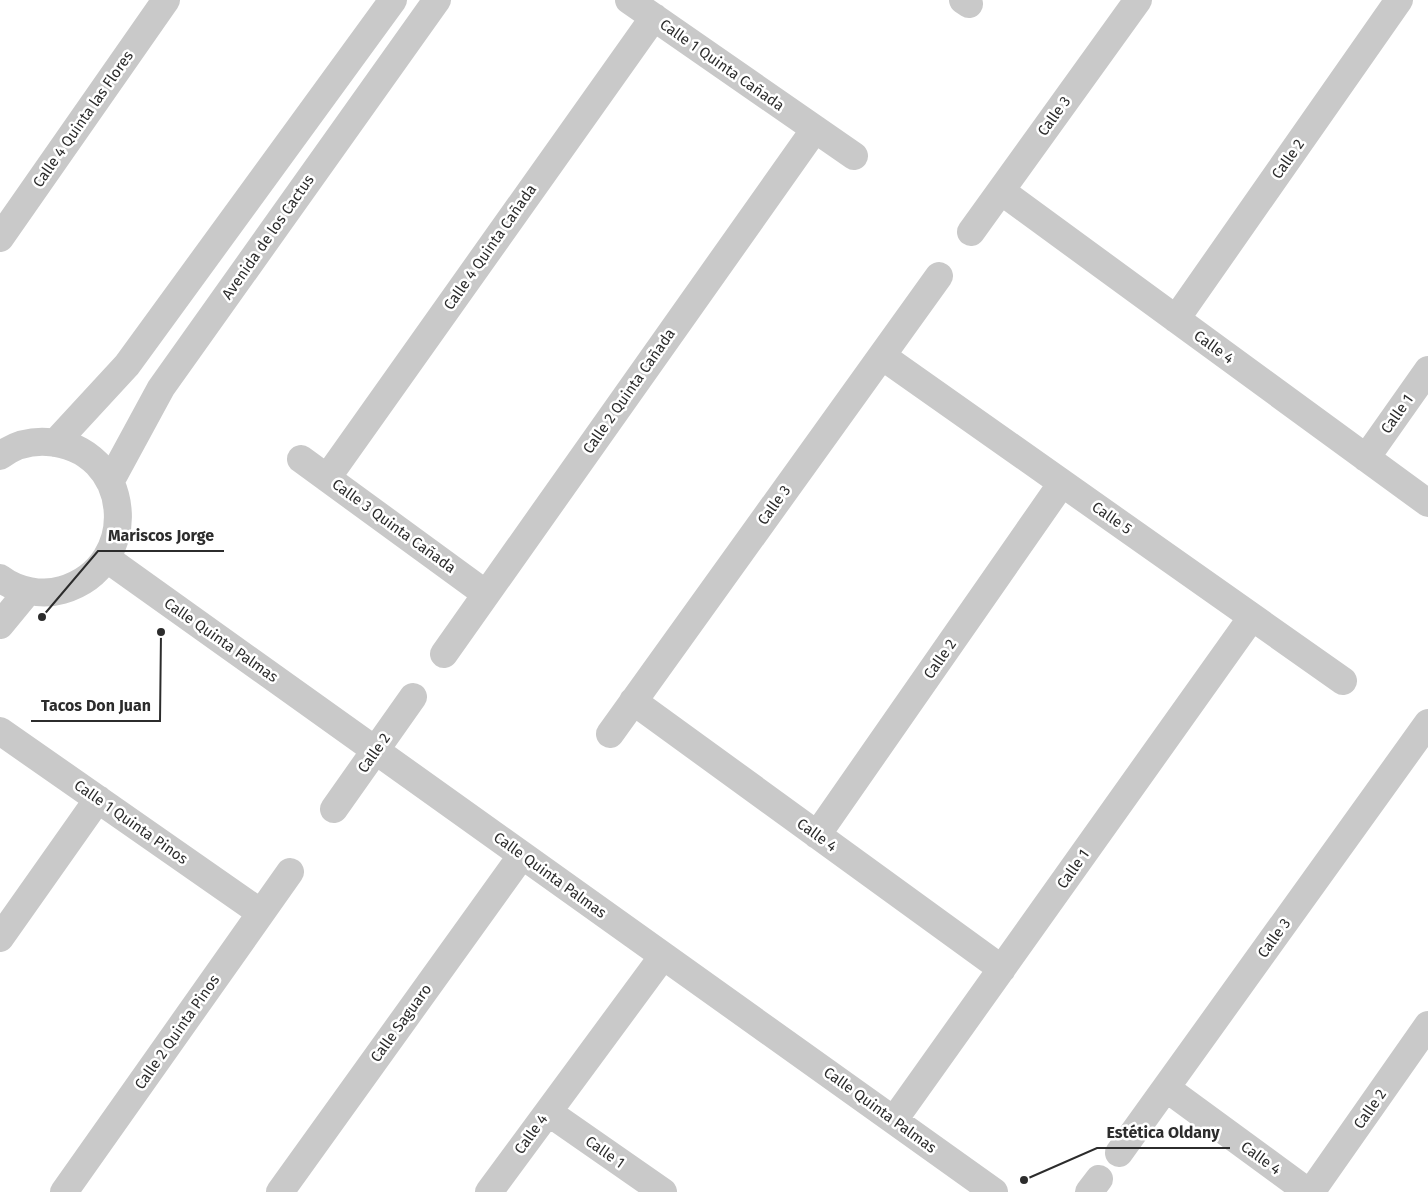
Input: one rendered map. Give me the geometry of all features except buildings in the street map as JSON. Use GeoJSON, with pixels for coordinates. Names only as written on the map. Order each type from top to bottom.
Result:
{"type":"FeatureCollection","features":[{"type":"Feature","properties":{"kind":"street","name":"Calle 4 Quinta las Flores"},"geometry":{"type":"LineString","coordinates":[[0,238],[166,0]]}},
{"type":"Feature","properties":{"kind":"street"},"geometry":{"type":"LineString","coordinates":[[55,443],[127,365],[393,0]]}},
{"type":"Feature","properties":{"kind":"street","name":"Avenida de los Cactus"},"geometry":{"type":"LineString","coordinates":[[110,482],[161,388],[437,0]]}},
{"type":"Feature","properties":{"kind":"street","name":"Calle 1 Quinta Cañada"},"geometry":{"type":"LineString","coordinates":[[629,0],[854,156]]}},
{"type":"Feature","properties":{"kind":"street","name":"Calle 3"},"geometry":{"type":"LineString","coordinates":[[971,232],[1138,0]]}},
{"type":"Feature","properties":{"kind":"street","name":"Calle 2"},"geometry":{"type":"LineString","coordinates":[[1176,319],[1399,0]]}},
{"type":"Feature","properties":{"kind":"street","name":"Calle 4 Quinta Cañada"},"geometry":{"type":"LineString","coordinates":[[327,478],[654,17]]}},
{"type":"Feature","properties":{"kind":"street","name":"Calle 2 Quinta Cañada"},"geometry":{"type":"LineString","coordinates":[[444,654],[815,129]]}},
{"type":"Feature","properties":{"kind":"street","name":"Calle 4"},"geometry":{"type":"LineString","coordinates":[[1001,191],[1428,503]]}},
{"type":"Feature","properties":{"kind":"street","name":"Calle 3"},"geometry":{"type":"LineString","coordinates":[[610,734],[939,276]]}},
{"type":"Feature","properties":{"kind":"street","name":"Calle 5"},"geometry":{"type":"LineString","coordinates":[[882,356],[1343,681]]}},
{"type":"Feature","properties":{"kind":"street","name":"Calle 1"},"geometry":{"type":"LineString","coordinates":[[1366,458],[1428,370]]}},
{"type":"Feature","properties":{"kind":"street"},"geometry":{"type":"LineString","coordinates":[[0,456],[28,443],[42,442],[69,446],[93,460],[102,470],[110,482],[118,509],[116,536],[106,558],[95,572],[84,581],[71,587],[42,593],[15,587],[0,578]]}},
{"type":"Feature","properties":{"kind":"street","name":"Calle 3 Quinta Cañada"},"geometry":{"type":"LineString","coordinates":[[301,459],[486,594]]}},
{"type":"Feature","properties":{"kind":"street","name":"Calle 2"},"geometry":{"type":"LineString","coordinates":[[817,835],[1062,483]]}},
{"type":"Feature","properties":{"kind":"street","name":"Calle Quinta Palmas"},"geometry":{"type":"LineString","coordinates":[[106,558],[994,1192]]}},
{"type":"Feature","properties":{"kind":"street"},"geometry":{"type":"LineString","coordinates":[[0,625],[28,591]]}},
{"type":"Feature","properties":{"kind":"street","name":"Calle 1"},"geometry":{"type":"LineString","coordinates":[[894,1120],[1252,617]]}},
{"type":"Feature","properties":{"kind":"street","name":"Calle 2"},"geometry":{"type":"LineString","coordinates":[[334,809],[413,697]]}},
{"type":"Feature","properties":{"kind":"street","name":"Calle 4"},"geometry":{"type":"LineString","coordinates":[[633,701],[1002,969]]}},
{"type":"Feature","properties":{"kind":"street","name":"Calle 1 Quinta Pinos"},"geometry":{"type":"LineString","coordinates":[[0,731],[261,913]]}},
{"type":"Feature","properties":{"kind":"street","name":"Calle 3"},"geometry":{"type":"LineString","coordinates":[[1119,1153],[1425,733]]}},
{"type":"Feature","properties":{"kind":"street"},"geometry":{"type":"LineString","coordinates":[[0,938],[98,800]]}},
{"type":"Feature","properties":{"kind":"street","name":"Calle Saguaro"},"geometry":{"type":"LineString","coordinates":[[280,1192],[522,855]]}},
{"type":"Feature","properties":{"kind":"street","name":"Calle 2 Quinta Pinos"},"geometry":{"type":"LineString","coordinates":[[64,1192],[290,872]]}},
{"type":"Feature","properties":{"kind":"street","name":"Calle 4"},"geometry":{"type":"LineString","coordinates":[[488,1192],[663,956]]}},
{"type":"Feature","properties":{"kind":"street","name":"Calle 2"},"geometry":{"type":"LineString","coordinates":[[1309,1192],[1428,1025]]}},
{"type":"Feature","properties":{"kind":"street","name":"Calle 4"},"geometry":{"type":"LineString","coordinates":[[1166,1088],[1309,1192]]}},
{"type":"Feature","properties":{"kind":"street","name":"Calle 1"},"geometry":{"type":"LineString","coordinates":[[548,1112],[663,1192]]}},
{"type":"Feature","properties":{"kind":"place","name":"Mariscos Jorge"},"geometry":{"type":"Point","coordinates":[42,617]}},
{"type":"Feature","properties":{"kind":"place","name":"Tacos Don Juan"},"geometry":{"type":"Point","coordinates":[161,632]}},
{"type":"Feature","properties":{"kind":"place","name":"Estética Oldany"},"geometry":{"type":"Point","coordinates":[1024,1180]}}]}
